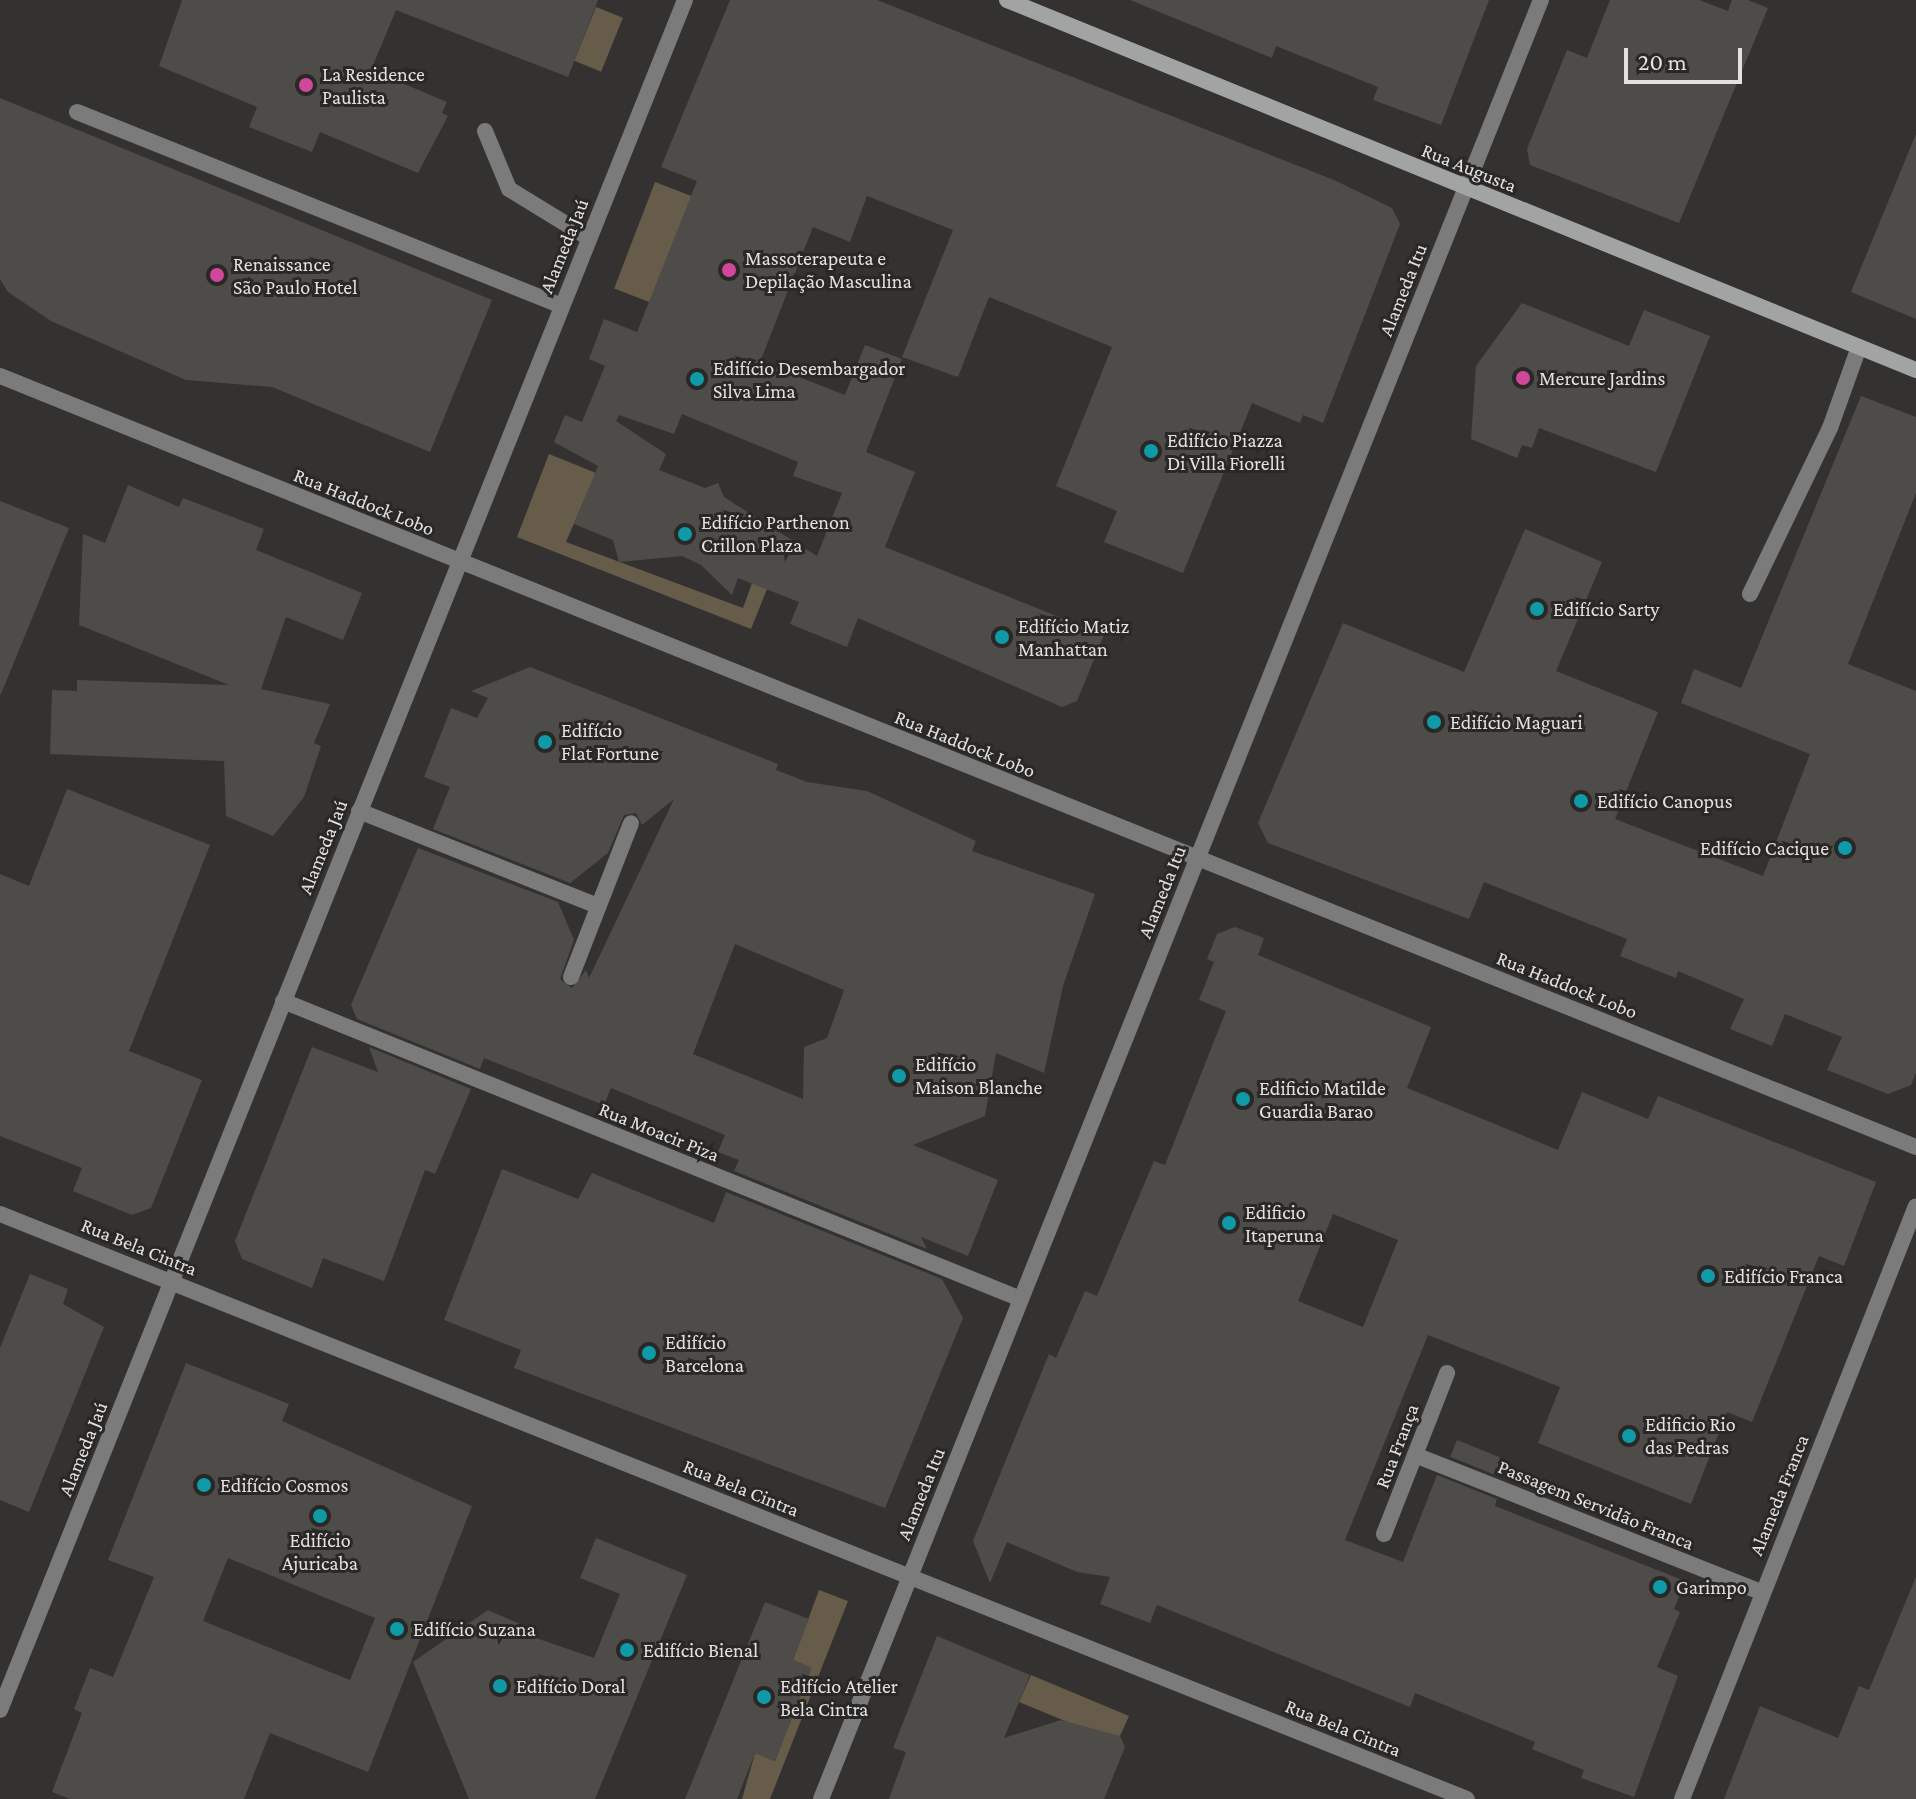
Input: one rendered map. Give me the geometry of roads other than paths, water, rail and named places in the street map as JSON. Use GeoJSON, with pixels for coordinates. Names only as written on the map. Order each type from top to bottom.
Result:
{"type":"FeatureCollection","features":[{"type":"Feature","properties":{"kind":"main road","name":"Rua Augusta"},"geometry":{"type":"LineString","coordinates":[[1007,0],[1916,370]]}},
{"type":"Feature","properties":{"kind":"street","name":"Alameda Jaú"},"geometry":{"type":"LineString","coordinates":[[0,1710],[685,0]]}},
{"type":"Feature","properties":{"kind":"street","name":"Alameda Itu"},"geometry":{"type":"LineString","coordinates":[[821,1799],[1541,0]]}},
{"type":"Feature","properties":{"kind":"street"},"geometry":{"type":"LineString","coordinates":[[77,112],[562,306]]}},
{"type":"Feature","properties":{"kind":"street"},"geometry":{"type":"LineString","coordinates":[[485,131],[509,189],[589,238]]}},
{"type":"Feature","properties":{"kind":"street"},"geometry":{"type":"LineString","coordinates":[[1750,594],[1830,428],[1859,347]]}},
{"type":"Feature","properties":{"kind":"street","name":"Rua Haddock Lobo"},"geometry":{"type":"LineString","coordinates":[[0,376],[1916,1147]]}},
{"type":"Feature","properties":{"kind":"street"},"geometry":{"type":"LineString","coordinates":[[359,811],[598,906]]}},
{"type":"Feature","properties":{"kind":"street"},"geometry":{"type":"LineString","coordinates":[[571,977],[631,823]]}},
{"type":"Feature","properties":{"kind":"street","name":"Rua Moacir Piza"},"geometry":{"type":"LineString","coordinates":[[283,1001],[1021,1299]]}},
{"type":"Feature","properties":{"kind":"street","name":"Alameda Franca"},"geometry":{"type":"LineString","coordinates":[[1682,1799],[1761,1592],[1916,1206]]}},
{"type":"Feature","properties":{"kind":"street","name":"Rua Bela Cintra"},"geometry":{"type":"LineString","coordinates":[[0,1214],[1467,1799]]}},
{"type":"Feature","properties":{"kind":"street","name":"Rua França"},"geometry":{"type":"LineString","coordinates":[[1384,1534],[1447,1373]]}},
{"type":"Feature","properties":{"kind":"street","name":"Passagem Servidão Franca"},"geometry":{"type":"LineString","coordinates":[[1415,1455],[1761,1592]]}},
{"type":"Feature","properties":{"kind":"place","name":"La Residence Paulista"},"geometry":{"type":"Point","coordinates":[306,85]}},
{"type":"Feature","properties":{"kind":"place","name":"Massoterapeuta e Depilação Masculina"},"geometry":{"type":"Point","coordinates":[729,270]}},
{"type":"Feature","properties":{"kind":"place","name":"Renaissance São Paulo Hotel"},"geometry":{"type":"Point","coordinates":[217,275]}},
{"type":"Feature","properties":{"kind":"place","name":"Mercure Jardins"},"geometry":{"type":"Point","coordinates":[1523,378]}},
{"type":"Feature","properties":{"kind":"place","name":"Edifício Desembargador Silva Lima"},"geometry":{"type":"Point","coordinates":[697,379]}},
{"type":"Feature","properties":{"kind":"place","name":"Edifício Piazza Di Villa Fiorelli"},"geometry":{"type":"Point","coordinates":[1151,451]}},
{"type":"Feature","properties":{"kind":"place","name":"Edifício Parthenon Crillon Plaza"},"geometry":{"type":"Point","coordinates":[685,534]}},
{"type":"Feature","properties":{"kind":"place","name":"Edifício Sarty"},"geometry":{"type":"Point","coordinates":[1537,609]}},
{"type":"Feature","properties":{"kind":"place","name":"Edifício Matiz Manhattan"},"geometry":{"type":"Point","coordinates":[1002,637]}},
{"type":"Feature","properties":{"kind":"place","name":"Edifício Maguari"},"geometry":{"type":"Point","coordinates":[1434,722]}},
{"type":"Feature","properties":{"kind":"place","name":"Edifício Flat Fortune"},"geometry":{"type":"Point","coordinates":[545,742]}},
{"type":"Feature","properties":{"kind":"place","name":"Edifício Canopus"},"geometry":{"type":"Point","coordinates":[1581,801]}},
{"type":"Feature","properties":{"kind":"place","name":"Edifício Cacique"},"geometry":{"type":"Point","coordinates":[1845,848]}},
{"type":"Feature","properties":{"kind":"place","name":"Edifício Maison Blanche"},"geometry":{"type":"Point","coordinates":[899,1076]}},
{"type":"Feature","properties":{"kind":"place","name":"Edificio Matilde Guardia Barao"},"geometry":{"type":"Point","coordinates":[1243,1099]}},
{"type":"Feature","properties":{"kind":"place","name":"Edificio Itaperuna"},"geometry":{"type":"Point","coordinates":[1229,1223]}},
{"type":"Feature","properties":{"kind":"place","name":"Edifício Franca"},"geometry":{"type":"Point","coordinates":[1708,1276]}},
{"type":"Feature","properties":{"kind":"place","name":"Edifício Barcelona"},"geometry":{"type":"Point","coordinates":[649,1353]}},
{"type":"Feature","properties":{"kind":"place","name":"Edificio Rio das Pedras"},"geometry":{"type":"Point","coordinates":[1629,1436]}},
{"type":"Feature","properties":{"kind":"place","name":"Edifício Cosmos"},"geometry":{"type":"Point","coordinates":[204,1485]}},
{"type":"Feature","properties":{"kind":"place","name":"Edifício Ajuricaba"},"geometry":{"type":"Point","coordinates":[320,1516]}},
{"type":"Feature","properties":{"kind":"place","name":"Garimpo"},"geometry":{"type":"Point","coordinates":[1660,1587]}},
{"type":"Feature","properties":{"kind":"place","name":"Edifício Suzana"},"geometry":{"type":"Point","coordinates":[397,1629]}},
{"type":"Feature","properties":{"kind":"place","name":"Edifício Bienal"},"geometry":{"type":"Point","coordinates":[627,1650]}},
{"type":"Feature","properties":{"kind":"place","name":"Edifício Doral"},"geometry":{"type":"Point","coordinates":[500,1686]}},
{"type":"Feature","properties":{"kind":"place","name":"Edifício Atelier Bela Cintra"},"geometry":{"type":"Point","coordinates":[764,1697]}}]}
